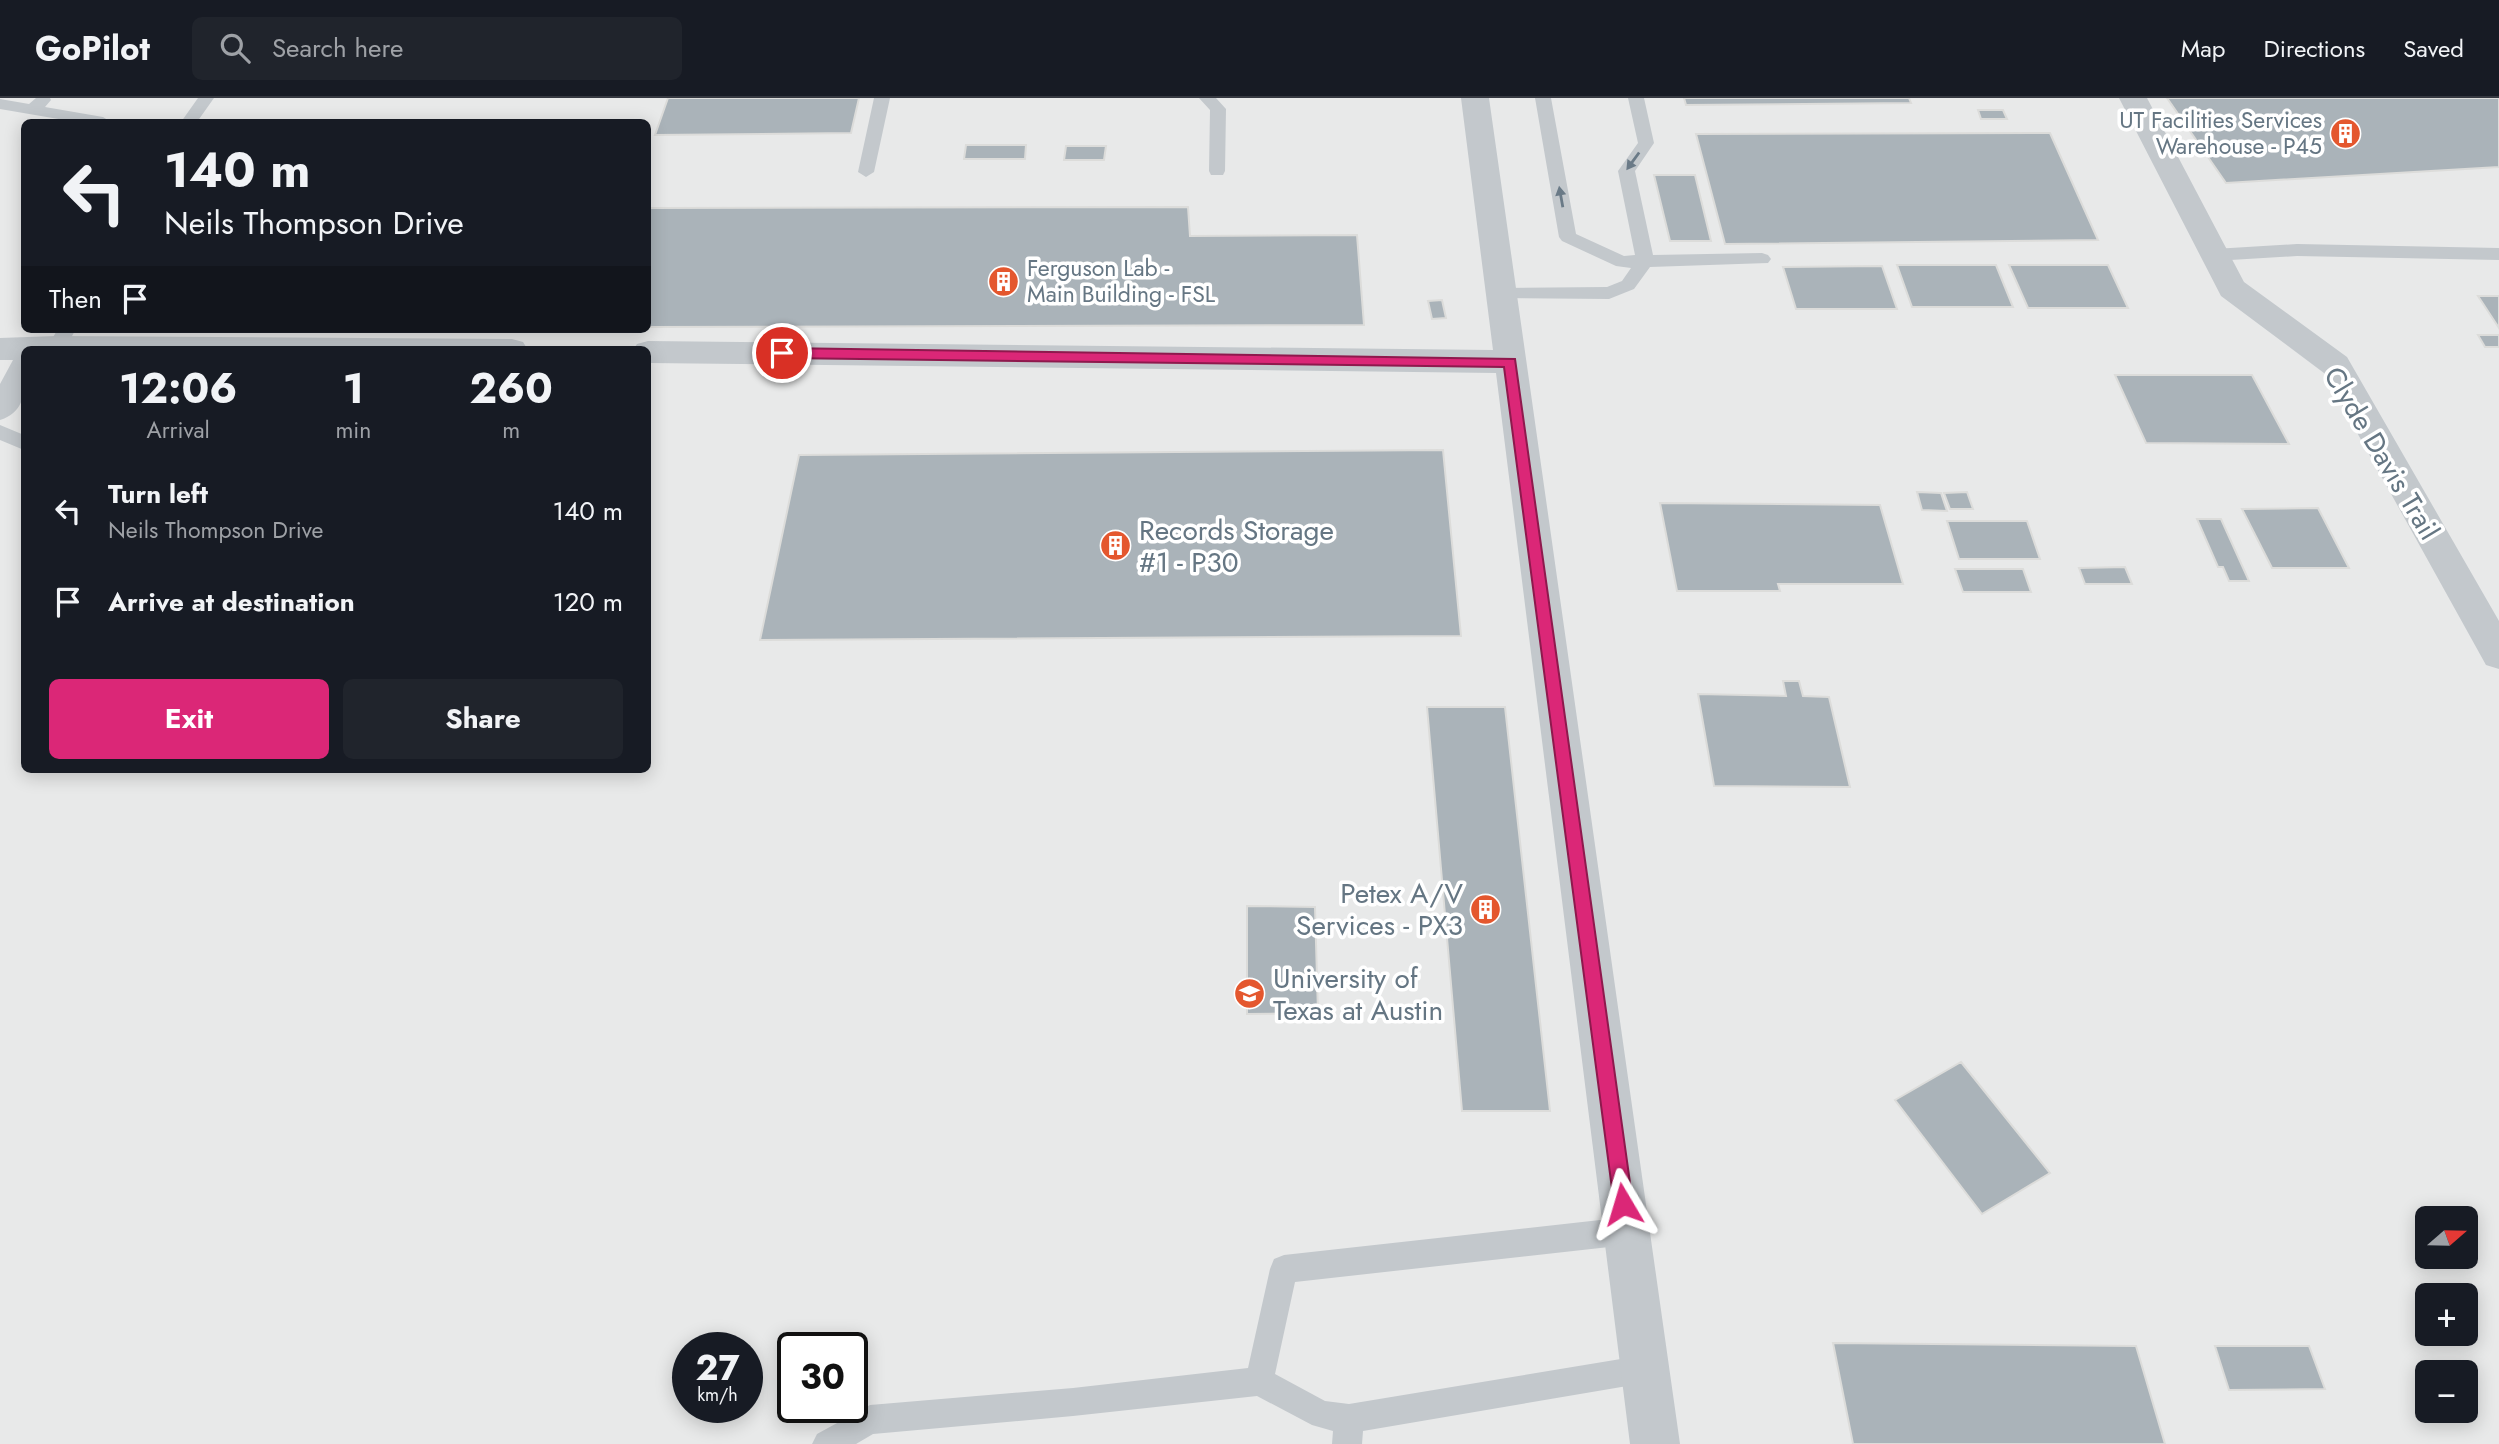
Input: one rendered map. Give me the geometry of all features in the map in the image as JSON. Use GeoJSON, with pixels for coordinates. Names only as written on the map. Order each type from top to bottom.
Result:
{"type":"FeatureCollection","features":[{"type":"Feature","properties":{"kind":"street"},"geometry":{"type":"LineString","coordinates":[[1475,98],[1655,1444]]}},
{"type":"Feature","properties":{"kind":"street","name":"Clyde Davis Trail"},"geometry":{"type":"LineString","coordinates":[[2133,98],[2232,289],[2336,365],[2499,654]]}},
{"type":"Feature","properties":{"kind":"street"},"geometry":{"type":"LineString","coordinates":[[0,349],[21,349]]}},
{"type":"Feature","properties":{"kind":"street"},"geometry":{"type":"LineString","coordinates":[[651,352],[1510,362]]}},
{"type":"Feature","properties":{"kind":"street"},"geometry":{"type":"LineString","coordinates":[[0,408],[21,381]]}},
{"type":"Feature","properties":{"kind":"lane"},"geometry":{"type":"LineString","coordinates":[[32,110],[45,98]]}},
{"type":"Feature","properties":{"kind":"lane"},"geometry":{"type":"LineString","coordinates":[[191,119],[206,98]]}},
{"type":"Feature","properties":{"kind":"lane"},"geometry":{"type":"LineString","coordinates":[[866,172],[882,98]]}},
{"type":"Feature","properties":{"kind":"lane"},"geometry":{"type":"LineString","coordinates":[[1207,98],[1218,109],[1217,171]]}},
{"type":"Feature","properties":{"kind":"lane"},"geometry":{"type":"LineString","coordinates":[[1543,98],[1568,237],[1622,262],[1762,259]]}},
{"type":"Feature","properties":{"kind":"lane"},"geometry":{"type":"LineString","coordinates":[[1501,294],[1609,293],[1628,285],[1645,261],[1626,171],[1646,143],[1636,98]]}},
{"type":"Feature","properties":{"kind":"lane"},"geometry":{"type":"LineString","coordinates":[[0,104],[85,119]]}},
{"type":"Feature","properties":{"kind":"lane"},"geometry":{"type":"LineString","coordinates":[[2214,255],[2297,250],[2499,254]]}},
{"type":"Feature","properties":{"kind":"lane"},"geometry":{"type":"LineString","coordinates":[[0,432],[21,442]]}},
{"type":"Feature","properties":{"kind":"lane"},"geometry":{"type":"LineString","coordinates":[[1259,1381],[1284,1269],[1627,1231]]}},
{"type":"Feature","properties":{"kind":"lane"},"geometry":{"type":"LineString","coordinates":[[827,1444],[870,1420],[1073,1402],[1259,1381],[1348,1431],[1645,1369]]}},
{"type":"Feature","properties":{"kind":"shaded area","name":"University of Texas at Austin"},"geometry":{"type":"Polygon","coordinates":[[[0,98],[2499,98],[2499,1444],[0,1444],[0,98]]]}},
{"type":"Feature","properties":{"kind":"building"},"geometry":{"type":"Polygon","coordinates":[[[668,98],[859,98],[851,133],[655,135],[668,98]]]}},
{"type":"Feature","properties":{"kind":"building"},"geometry":{"type":"Polygon","coordinates":[[[1684,98],[1909,98],[1911,103],[1686,105],[1684,98]]]}},
{"type":"Feature","properties":{"kind":"building","name":"UT Facilities Services Warehouse - P45"},"geometry":{"type":"Polygon","coordinates":[[[2167,98],[2499,98],[2499,167],[2226,183],[2167,98]]]}},
{"type":"Feature","properties":{"kind":"building"},"geometry":{"type":"Polygon","coordinates":[[[1978,110],[2003,110],[2007,119],[1981,119],[1978,110]]]}},
{"type":"Feature","properties":{"kind":"building"},"geometry":{"type":"Polygon","coordinates":[[[2050,133],[2098,240],[1725,244],[1696,134],[2050,133]]]}},
{"type":"Feature","properties":{"kind":"building"},"geometry":{"type":"Polygon","coordinates":[[[966,145],[1026,145],[1025,159],[964,159],[966,145]]]}},
{"type":"Feature","properties":{"kind":"building"},"geometry":{"type":"Polygon","coordinates":[[[1066,146],[1106,146],[1104,160],[1064,160],[1066,146]]]}},
{"type":"Feature","properties":{"kind":"building"},"geometry":{"type":"Polygon","coordinates":[[[1654,175],[1695,175],[1711,241],[1670,241],[1654,175]]]}},
{"type":"Feature","properties":{"kind":"building","name":"Ferguson Lab - Main Building - FSL"},"geometry":{"type":"Polygon","coordinates":[[[1188,207],[1190,236],[1357,235],[1364,325],[651,327],[651,208],[1188,207]]]}},
{"type":"Feature","properties":{"kind":"building"},"geometry":{"type":"Polygon","coordinates":[[[1897,265],[1996,265],[2013,307],[1912,307],[1897,265]]]}},
{"type":"Feature","properties":{"kind":"building"},"geometry":{"type":"Polygon","coordinates":[[[2009,265],[2108,265],[2128,308],[2028,308],[2009,265]]]}},
{"type":"Feature","properties":{"kind":"building"},"geometry":{"type":"Polygon","coordinates":[[[1882,266],[1897,309],[1796,309],[1783,267],[1882,266]]]}},
{"type":"Feature","properties":{"kind":"building"},"geometry":{"type":"Polygon","coordinates":[[[2478,296],[2499,296],[2499,328],[2478,296]]]}},
{"type":"Feature","properties":{"kind":"building"},"geometry":{"type":"Polygon","coordinates":[[[1442,300],[1446,318],[1432,319],[1428,301],[1442,300]]]}},
{"type":"Feature","properties":{"kind":"building"},"geometry":{"type":"Polygon","coordinates":[[[2478,335],[2499,335],[2499,347],[2485,347],[2478,335]]]}},
{"type":"Feature","properties":{"kind":"building"},"geometry":{"type":"Polygon","coordinates":[[[2115,375],[2252,375],[2289,444],[2146,443],[2115,375]]]}},
{"type":"Feature","properties":{"kind":"building","name":"Records Storage #1 - P30"},"geometry":{"type":"Polygon","coordinates":[[[1443,450],[1461,636],[760,640],[799,455],[1443,450]]]}},
{"type":"Feature","properties":{"kind":"building"},"geometry":{"type":"Polygon","coordinates":[[[1917,492],[1941,493],[1947,511],[1922,510],[1917,492]]]}},
{"type":"Feature","properties":{"kind":"building"},"geometry":{"type":"Polygon","coordinates":[[[1967,492],[1973,509],[1950,509],[1944,493],[1967,492]]]}},
{"type":"Feature","properties":{"kind":"building"},"geometry":{"type":"Polygon","coordinates":[[[1660,503],[1880,505],[1903,584],[1778,584],[1780,591],[1677,591],[1660,503]]]}},
{"type":"Feature","properties":{"kind":"building"},"geometry":{"type":"Polygon","coordinates":[[[2318,508],[2349,568],[2272,568],[2242,509],[2318,508]]]}},
{"type":"Feature","properties":{"kind":"building"},"geometry":{"type":"Polygon","coordinates":[[[2197,519],[2221,519],[2249,581],[2229,581],[2223,567],[2218,567],[2197,519]]]}},
{"type":"Feature","properties":{"kind":"building"},"geometry":{"type":"Polygon","coordinates":[[[1947,521],[2027,521],[2040,559],[1959,559],[1947,521]]]}},
{"type":"Feature","properties":{"kind":"building"},"geometry":{"type":"Polygon","coordinates":[[[2125,567],[2132,584],[2085,584],[2079,568],[2125,567]]]}},
{"type":"Feature","properties":{"kind":"building"},"geometry":{"type":"Polygon","coordinates":[[[1955,569],[2023,569],[2031,592],[1963,592],[1955,569]]]}},
{"type":"Feature","properties":{"kind":"building"},"geometry":{"type":"Polygon","coordinates":[[[1783,681],[1799,681],[1803,696],[1829,697],[1850,787],[1714,786],[1698,694],[1786,696],[1783,681]]]}},
{"type":"Feature","properties":{"kind":"building","name":"Petex A/V Services - PX3"},"geometry":{"type":"Polygon","coordinates":[[[1427,707],[1505,707],[1550,1111],[1462,1111],[1427,707]]]}},
{"type":"Feature","properties":{"kind":"building"},"geometry":{"type":"Polygon","coordinates":[[[1247,906],[1315,907],[1318,1013],[1247,1014],[1247,906]]]}},
{"type":"Feature","properties":{"kind":"building"},"geometry":{"type":"Polygon","coordinates":[[[1961,1062],[2050,1173],[1982,1214],[1895,1100],[1961,1062]]]}},
{"type":"Feature","properties":{"kind":"building"},"geometry":{"type":"Polygon","coordinates":[[[1833,1343],[2136,1346],[2165,1444],[1853,1444],[1833,1343]]]}},
{"type":"Feature","properties":{"kind":"building"},"geometry":{"type":"Polygon","coordinates":[[[2215,1346],[2309,1346],[2325,1389],[2229,1390],[2215,1346]]]}},
{"type":"Feature","properties":{"kind":"place","name":"UT Facilities Services Warehouse - P45"},"geometry":{"type":"Point","coordinates":[2345,133]}},
{"type":"Feature","properties":{"kind":"place","name":"Ferguson Lab - Main Building - FSL"},"geometry":{"type":"Point","coordinates":[1004,281]}},
{"type":"Feature","properties":{"kind":"place","name":"Records Storage #1 - P30"},"geometry":{"type":"Point","coordinates":[1116,546]}},
{"type":"Feature","properties":{"kind":"place","name":"Petex A/V Services - PX3"},"geometry":{"type":"Point","coordinates":[1486,909]}},
{"type":"Feature","properties":{"kind":"place","name":"University of Texas at Austin"},"geometry":{"type":"Point","coordinates":[1250,994]}},
{"type":"Feature","properties":{"kind":"route"},"geometry":{"type":"LineString","coordinates":[[782,353],[1510,362],[1623,1204]]}}]}
